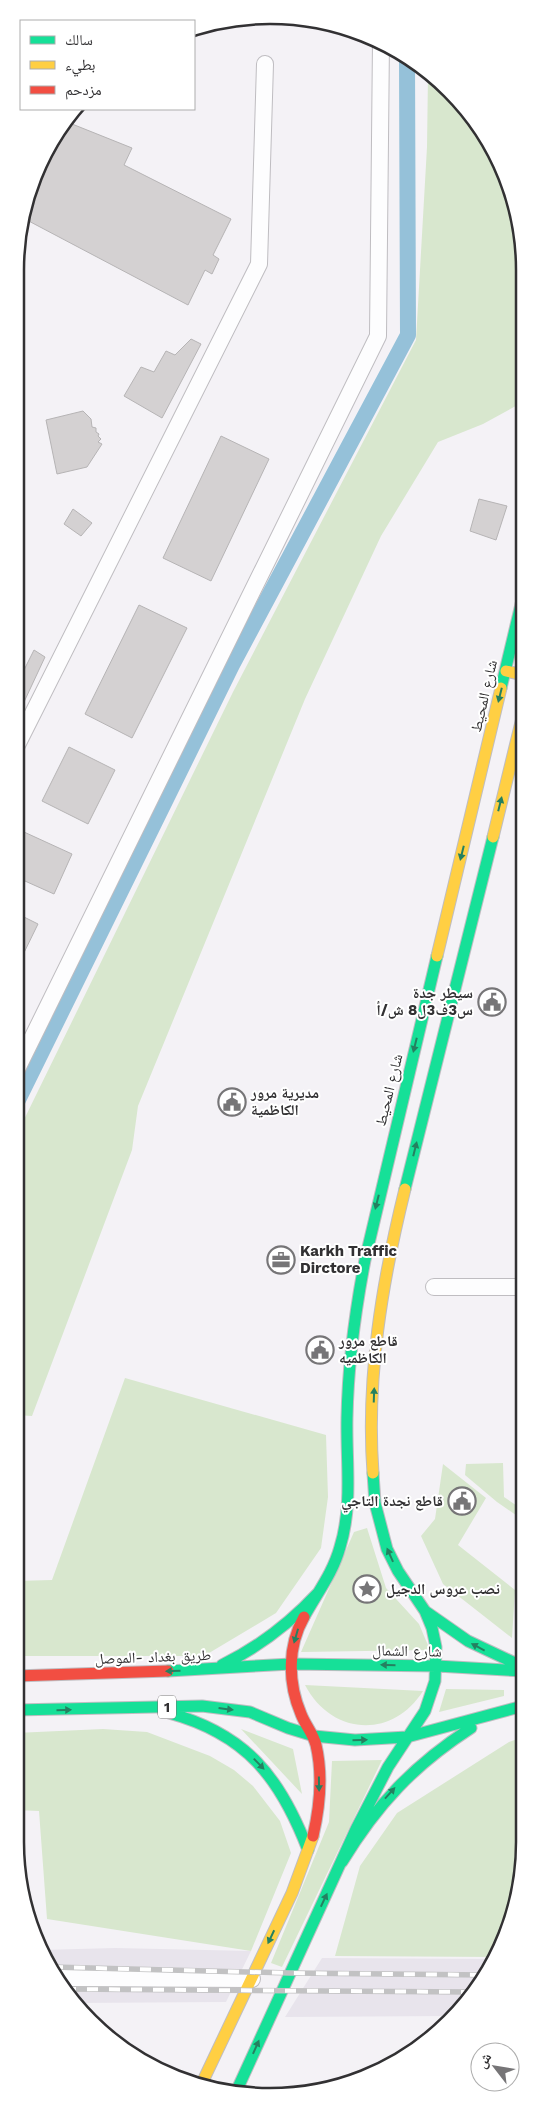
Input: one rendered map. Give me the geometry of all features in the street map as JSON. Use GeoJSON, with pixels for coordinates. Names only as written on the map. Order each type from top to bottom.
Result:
{"type":"FeatureCollection","features":[{"type":"Feature","properties":{"kind":"main road","name":"شارع المحيط"},"geometry":{"type":"LineString","coordinates":[[318,1593],[336,1561],[346,1527],[348,1509],[347,1419],[350,1372],[355,1320],[365,1260],[506,671],[516,641]]}},
{"type":"Feature","properties":{"kind":"main road"},"geometry":{"type":"LineString","coordinates":[[506,671],[516,673]]}},
{"type":"Feature","properties":{"kind":"main road"},"geometry":{"type":"LineString","coordinates":[[204,2079],[253,1986],[274,1969],[294,1965],[388,1767],[425,1711],[435,1682],[437,1666],[436,1647],[432,1628],[425,1611],[398,1571],[387,1549],[375,1502],[372,1448],[375,1354],[382,1293],[393,1238],[516,739]]}},
{"type":"Feature","properties":{"kind":"main road"},"geometry":{"type":"LineString","coordinates":[[444,927],[456,933],[469,930]]}},
{"type":"Feature","properties":{"kind":"main road"},"geometry":{"type":"LineString","coordinates":[[437,955],[451,954],[461,964]]}},
{"type":"Feature","properties":{"kind":"main road"},"geometry":{"type":"LineString","coordinates":[[238,2086],[271,2005],[274,1969],[288,1900],[314,1831],[320,1793],[314,1736],[296,1702],[291,1664],[292,1649],[302,1619],[318,1593]]}},
{"type":"Feature","properties":{"kind":"main road"},"geometry":{"type":"LineString","coordinates":[[209,1670],[234,1660],[273,1636],[300,1613],[318,1593]]}},
{"type":"Feature","properties":{"kind":"main road"},"geometry":{"type":"LineString","coordinates":[[425,1611],[468,1641],[491,1654],[516,1663]]}},
{"type":"Feature","properties":{"kind":"main road","name":"شارع الشمال"},"geometry":{"type":"LineString","coordinates":[[291,1664],[437,1666],[516,1670]]}},
{"type":"Feature","properties":{"kind":"main road","name":"طريق بغداد -الموصل"},"geometry":{"type":"LineString","coordinates":[[24,1676],[209,1670],[291,1664]]}},
{"type":"Feature","properties":{"kind":"main road","name":"1"},"geometry":{"type":"LineString","coordinates":[[24,1710],[202,1706],[236,1710],[264,1717],[288,1728],[314,1736],[355,1740],[408,1737],[516,1708]]}},
{"type":"Feature","properties":{"kind":"main road"},"geometry":{"type":"LineString","coordinates":[[120,1709],[148,1710],[176,1715],[202,1724],[242,1749],[270,1775],[286,1798],[299,1823],[308,1850]]}},
{"type":"Feature","properties":{"kind":"main road"},"geometry":{"type":"LineString","coordinates":[[342,1862],[372,1814],[398,1783],[448,1742],[476,1725],[505,1712]]}},
{"type":"Feature","properties":{"kind":"street"},"geometry":{"type":"LineString","coordinates":[[24,1055],[378,336],[381,50]]}},
{"type":"Feature","properties":{"kind":"street"},"geometry":{"type":"LineString","coordinates":[[24,729],[259,264],[265,64]]}},
{"type":"Feature","properties":{"kind":"street"},"geometry":{"type":"LineString","coordinates":[[434,1287],[516,1287]]}},
{"type":"Feature","properties":{"kind":"street"},"geometry":{"type":"LineString","coordinates":[[65,1978],[253,1986]]}},
{"type":"Feature","properties":{"kind":"shaded area"},"geometry":{"type":"Polygon","coordinates":[[[115,1948],[251,1951],[226,2002],[84,2003],[65,1979],[48,1950],[115,1948]]]}},
{"type":"Feature","properties":{"kind":"shaded area"},"geometry":{"type":"Polygon","coordinates":[[[322,1958],[486,1959],[475,1979],[444,2016],[285,2017],[322,1958]]]}},
{"type":"Feature","properties":{"kind":"green space"},"geometry":{"type":"Polygon","coordinates":[[[428,82],[455,108],[475,133],[498,176],[508,206],[516,254],[516,406],[483,424],[438,442],[381,536],[305,699],[138,1106],[132,1150],[32,1416],[24,1416],[24,1120],[233,692],[416,340],[427,147],[428,82]]]}},
{"type":"Feature","properties":{"kind":"green space"},"geometry":{"type":"Polygon","coordinates":[[[125,1378],[326,1435],[328,1497],[321,1548],[276,1613],[204,1656],[24,1656],[24,1581],[52,1580],[125,1378]]]}},
{"type":"Feature","properties":{"kind":"green space"},"geometry":{"type":"Polygon","coordinates":[[[503,1463],[504,1497],[516,1505],[516,1515],[465,1475],[466,1464],[503,1463]]]}},
{"type":"Feature","properties":{"kind":"green space"},"geometry":{"type":"Polygon","coordinates":[[[443,1464],[486,1498],[458,1545],[515,1590],[512,1638],[443,1584],[421,1536],[435,1519],[443,1464]]]}},
{"type":"Feature","properties":{"kind":"green space"},"geometry":{"type":"Polygon","coordinates":[[[367,1528],[386,1588],[419,1624],[430,1650],[301,1652],[354,1532],[367,1528]]]}},
{"type":"Feature","properties":{"kind":"green space"},"geometry":{"type":"Polygon","coordinates":[[[305,1685],[423,1691],[410,1707],[395,1718],[379,1724],[362,1725],[346,1722],[330,1714],[316,1702],[305,1685]]]}},
{"type":"Feature","properties":{"kind":"green space"},"geometry":{"type":"Polygon","coordinates":[[[446,1689],[504,1690],[504,1696],[439,1712],[446,1689]]]}},
{"type":"Feature","properties":{"kind":"green space"},"geometry":{"type":"Polygon","coordinates":[[[103,1729],[147,1732],[210,1756],[234,1770],[253,1786],[280,1821],[291,1853],[251,1951],[47,1919],[39,1811],[24,1810],[24,1733],[103,1729]]]}},
{"type":"Feature","properties":{"kind":"green space"},"geometry":{"type":"Polygon","coordinates":[[[241,1729],[293,1749],[302,1794],[241,1729]]]}},
{"type":"Feature","properties":{"kind":"green space"},"geometry":{"type":"Polygon","coordinates":[[[516,1740],[516,1858],[508,1906],[498,1936],[488,1957],[335,1956],[360,1866],[397,1813],[509,1742],[516,1740]]]}},
{"type":"Feature","properties":{"kind":"green space"},"geometry":{"type":"Polygon","coordinates":[[[382,1760],[282,1967],[271,1963],[329,1822],[332,1761],[382,1760]]]}},
{"type":"Feature","properties":{"kind":"building"},"geometry":{"type":"Polygon","coordinates":[[[72,124],[132,148],[124,165],[231,219],[213,255],[219,259],[212,274],[205,270],[188,305],[28,221],[42,176],[65,133],[72,124]]]}},
{"type":"Feature","properties":{"kind":"building"},"geometry":{"type":"Polygon","coordinates":[[[191,339],[201,344],[162,418],[124,396],[141,367],[154,372],[166,351],[175,355],[191,339]]]}},
{"type":"Feature","properties":{"kind":"building"},"geometry":{"type":"Polygon","coordinates":[[[83,411],[91,419],[92,427],[96,428],[96,432],[101,439],[98,442],[102,444],[87,467],[57,474],[46,420],[83,411]]]}},
{"type":"Feature","properties":{"kind":"building"},"geometry":{"type":"Polygon","coordinates":[[[221,436],[269,459],[211,581],[163,558],[221,436]]]}},
{"type":"Feature","properties":{"kind":"building"},"geometry":{"type":"Polygon","coordinates":[[[479,499],[507,506],[496,540],[470,531],[479,499]]]}},
{"type":"Feature","properties":{"kind":"building"},"geometry":{"type":"Polygon","coordinates":[[[73,509],[92,523],[81,536],[64,524],[73,509]]]}},
{"type":"Feature","properties":{"kind":"building"},"geometry":{"type":"Polygon","coordinates":[[[139,605],[187,628],[132,738],[85,714],[139,605]]]}},
{"type":"Feature","properties":{"kind":"building"},"geometry":{"type":"Polygon","coordinates":[[[34,650],[45,657],[24,702],[24,670],[34,650]]]}},
{"type":"Feature","properties":{"kind":"building"},"geometry":{"type":"Polygon","coordinates":[[[69,747],[115,770],[88,824],[42,801],[69,747]]]}},
{"type":"Feature","properties":{"kind":"building"},"geometry":{"type":"Polygon","coordinates":[[[24,832],[72,854],[54,894],[24,881],[24,832]]]}},
{"type":"Feature","properties":{"kind":"building"},"geometry":{"type":"Polygon","coordinates":[[[24,917],[38,924],[24,953],[24,917]]]}},
{"type":"Feature","properties":{"kind":"waterway"},"geometry":{"type":"LineString","coordinates":[[24,1088],[232,665],[408,335],[407,65]]}},
{"type":"Feature","properties":{"kind":"railway"},"geometry":{"type":"LineString","coordinates":[[58,1967],[290,1973],[477,1975]]}},
{"type":"Feature","properties":{"kind":"railway"},"geometry":{"type":"LineString","coordinates":[[73,1989],[465,1992]]}},
{"type":"Feature","properties":{"kind":"traffic: fast"},"geometry":{"type":"LineString","coordinates":[[501,688],[516,625]]}},
{"type":"Feature","properties":{"kind":"traffic: fast"},"geometry":{"type":"LineString","coordinates":[[405,1189],[493,837]]}},
{"type":"Feature","properties":{"kind":"traffic: fast"},"geometry":{"type":"LineString","coordinates":[[304,1617],[333,1566],[344,1531],[348,1499],[347,1418],[349,1378],[358,1299],[365,1260],[437,956]]}},
{"type":"Feature","properties":{"kind":"traffic: fast"},"geometry":{"type":"LineString","coordinates":[[239,2086],[356,1829],[388,1767],[425,1711],[435,1681],[436,1647],[432,1628],[425,1611],[398,1571],[387,1549],[375,1503],[373,1473]]}},
{"type":"Feature","properties":{"kind":"traffic: fast"},"geometry":{"type":"LineString","coordinates":[[222,1665],[273,1634],[318,1593]]}},
{"type":"Feature","properties":{"kind":"traffic: fast"},"geometry":{"type":"LineString","coordinates":[[425,1611],[468,1641],[516,1664]]}},
{"type":"Feature","properties":{"kind":"traffic: fast"},"geometry":{"type":"LineString","coordinates":[[168,1671],[291,1664],[437,1666],[516,1671]]}},
{"type":"Feature","properties":{"kind":"traffic: fast"},"geometry":{"type":"LineString","coordinates":[[24,1710],[202,1706],[250,1712],[288,1728],[314,1736],[355,1740],[407,1737],[516,1708]]}},
{"type":"Feature","properties":{"kind":"traffic: fast"},"geometry":{"type":"LineString","coordinates":[[169,1713],[196,1722],[219,1733],[239,1746],[257,1762],[272,1780],[285,1801],[308,1850]]}},
{"type":"Feature","properties":{"kind":"traffic: fast"},"geometry":{"type":"LineString","coordinates":[[342,1862],[369,1822],[398,1787],[432,1756],[471,1728]]}},
{"type":"Feature","properties":{"kind":"traffic: slow"},"geometry":{"type":"LineString","coordinates":[[506,671],[516,673]]}},
{"type":"Feature","properties":{"kind":"traffic: slow"},"geometry":{"type":"LineString","coordinates":[[437,956],[501,688]]}},
{"type":"Feature","properties":{"kind":"traffic: slow"},"geometry":{"type":"LineString","coordinates":[[493,837],[516,743]]}},
{"type":"Feature","properties":{"kind":"traffic: slow"},"geometry":{"type":"LineString","coordinates":[[373,1473],[372,1402],[378,1330],[389,1259],[405,1189]]}},
{"type":"Feature","properties":{"kind":"traffic: slow"},"geometry":{"type":"LineString","coordinates":[[204,2079],[292,1893],[313,1836]]}},
{"type":"Feature","properties":{"kind":"traffic: jam"},"geometry":{"type":"LineString","coordinates":[[304,1617],[295,1640],[291,1665],[297,1702],[315,1741],[318,1756],[320,1790],[313,1836]]}},
{"type":"Feature","properties":{"kind":"traffic: jam"},"geometry":{"type":"LineString","coordinates":[[24,1676],[168,1671]]}},
{"type":"Feature","properties":{"kind":"place","name":"سيطر جدة س3ف3ل8 ش/أ"},"geometry":{"type":"Point","coordinates":[492,1002]}},
{"type":"Feature","properties":{"kind":"place","name":"مديرية مرور الكاظمية"},"geometry":{"type":"Point","coordinates":[232,1102]}},
{"type":"Feature","properties":{"kind":"place","name":"Karkh Traffic Dirctore"},"geometry":{"type":"Point","coordinates":[281,1260]}},
{"type":"Feature","properties":{"kind":"place","name":"قاطع مرور الكاظميه"},"geometry":{"type":"Point","coordinates":[320,1350]}},
{"type":"Feature","properties":{"kind":"place","name":"قاطع نجدة التاجي"},"geometry":{"type":"Point","coordinates":[462,1501]}},
{"type":"Feature","properties":{"kind":"place","name":"نصب عروس الدجيل"},"geometry":{"type":"Point","coordinates":[367,1589]}}]}
